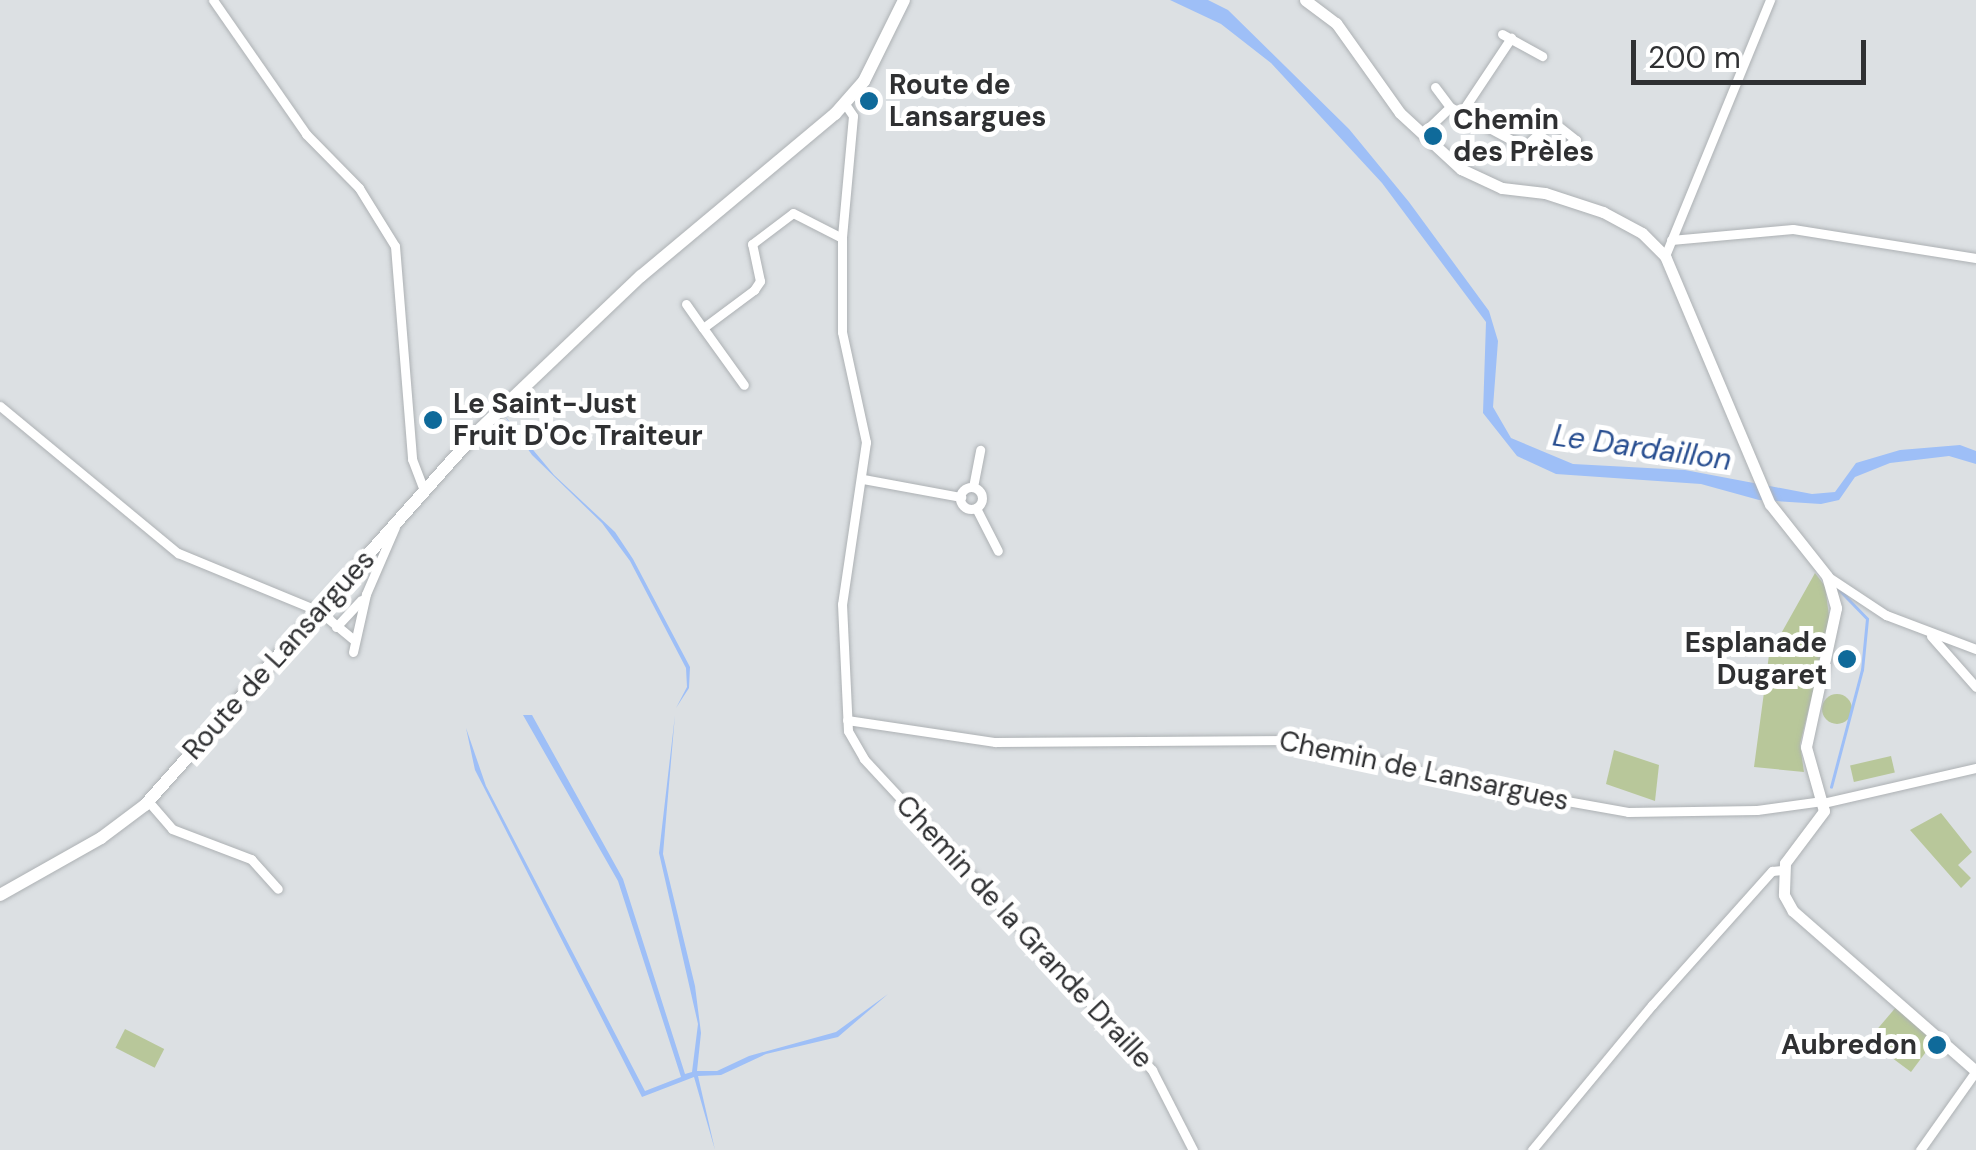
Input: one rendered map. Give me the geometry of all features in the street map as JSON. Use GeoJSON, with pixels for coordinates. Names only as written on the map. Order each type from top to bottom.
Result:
{"type":"FeatureCollection","features":[{"type":"Feature","properties":{"kind":"main road","name":"Route de Lansargues"},"geometry":{"type":"LineString","coordinates":[[0,895],[114,830],[150,800],[424,490],[641,276],[844,104],[876,60],[904,0]]}},
{"type":"Feature","properties":{"kind":"street"},"geometry":{"type":"LineString","coordinates":[[214,0],[306,134],[359,188],[395,246],[412,459],[424,490]]}},
{"type":"Feature","properties":{"kind":"street"},"geometry":{"type":"LineString","coordinates":[[1305,0],[1336,23],[1422,134],[1472,177],[1604,212],[1642,233],[1665,256],[1770,504],[1829,578],[1931,636],[1976,650]]}},
{"type":"Feature","properties":{"kind":"street"},"geometry":{"type":"LineString","coordinates":[[1665,256],[1724,126],[1770,0]]}},
{"type":"Feature","properties":{"kind":"street"},"geometry":{"type":"LineString","coordinates":[[1463,110],[1506,36],[1542,56]]}},
{"type":"Feature","properties":{"kind":"street"},"geometry":{"type":"LineString","coordinates":[[1436,88],[1450,107],[1463,110],[1492,133],[1525,146],[1560,150],[1576,140],[1550,121],[1525,146]]}},
{"type":"Feature","properties":{"kind":"street"},"geometry":{"type":"LineString","coordinates":[[844,104],[853,116],[842,238],[842,332],[865,424],[862,479],[842,604],[846,720]]}},
{"type":"Feature","properties":{"kind":"street"},"geometry":{"type":"LineString","coordinates":[[1422,134],[1450,107]]}},
{"type":"Feature","properties":{"kind":"street"},"geometry":{"type":"LineString","coordinates":[[702,328],[758,287],[752,244],[790,215],[842,238]]}},
{"type":"Feature","properties":{"kind":"street"},"geometry":{"type":"LineString","coordinates":[[1670,240],[1792,229],[1976,258]]}},
{"type":"Feature","properties":{"kind":"street"},"geometry":{"type":"LineString","coordinates":[[686,304],[744,385]]}},
{"type":"Feature","properties":{"kind":"street"},"geometry":{"type":"LineString","coordinates":[[0,406],[178,553],[319,611],[354,640]]}},
{"type":"Feature","properties":{"kind":"street"},"geometry":{"type":"LineString","coordinates":[[862,479],[960,497],[973,487],[980,450]]}},
{"type":"Feature","properties":{"kind":"street"},"geometry":{"type":"LineString","coordinates":[[973,487],[982,496],[976,508]]}},
{"type":"Feature","properties":{"kind":"street"},"geometry":{"type":"LineString","coordinates":[[960,497],[966,508],[976,508]]}},
{"type":"Feature","properties":{"kind":"street"},"geometry":{"type":"LineString","coordinates":[[976,508],[998,551]]}},
{"type":"Feature","properties":{"kind":"street"},"geometry":{"type":"LineString","coordinates":[[354,652],[366,594],[398,521]]}},
{"type":"Feature","properties":{"kind":"street"},"geometry":{"type":"LineString","coordinates":[[1532,1150],[1652,1005],[1772,872],[1782,870],[1822,818],[1822,802],[1806,747],[1837,624],[1829,578]]}},
{"type":"Feature","properties":{"kind":"street"},"geometry":{"type":"LineString","coordinates":[[336,627],[366,594]]}},
{"type":"Feature","properties":{"kind":"street"},"geometry":{"type":"LineString","coordinates":[[1931,636],[1976,687]]}},
{"type":"Feature","properties":{"kind":"street","name":"Chemin de Lansargues"},"geometry":{"type":"LineString","coordinates":[[846,720],[1005,742],[1290,740],[1463,782],[1628,812],[1758,810],[1822,802],[1976,768]]}},
{"type":"Feature","properties":{"kind":"street","name":"Chemin de la Grande Draille"},"geometry":{"type":"LineString","coordinates":[[846,720],[864,759],[1152,1070],[1193,1150]]}},
{"type":"Feature","properties":{"kind":"street"},"geometry":{"type":"LineString","coordinates":[[150,800],[172,829],[263,866],[278,889]]}},
{"type":"Feature","properties":{"kind":"street"},"geometry":{"type":"LineString","coordinates":[[1782,870],[1793,911],[1976,1071],[1920,1150]]}},
{"type":"Feature","properties":{"kind":"green space"},"geometry":{"type":"Polygon","coordinates":[[[1815,573],[1825,586],[1830,623],[1800,744],[1804,772],[1754,767],[1769,655],[1815,573]]]}},
{"type":"Feature","properties":{"kind":"green space"},"geometry":{"type":"Polygon","coordinates":[[[1837,694],[1847,699],[1852,709],[1847,719],[1837,724],[1827,719],[1822,709],[1827,699],[1837,694]]]}},
{"type":"Feature","properties":{"kind":"green space"},"geometry":{"type":"Polygon","coordinates":[[[1614,750],[1659,765],[1655,801],[1606,784],[1614,750]]]}},
{"type":"Feature","properties":{"kind":"green space"},"geometry":{"type":"Polygon","coordinates":[[[1891,756],[1895,773],[1854,782],[1850,765],[1891,756]]]}},
{"type":"Feature","properties":{"kind":"green space"},"geometry":{"type":"Polygon","coordinates":[[[1941,813],[1972,852],[1958,865],[1971,878],[1961,888],[1910,830],[1941,813]]]}},
{"type":"Feature","properties":{"kind":"green space"},"geometry":{"type":"Polygon","coordinates":[[[1897,1006],[1934,1041],[1911,1072],[1868,1040],[1897,1006]]]}},
{"type":"Feature","properties":{"kind":"green space"},"geometry":{"type":"Polygon","coordinates":[[[125,1029],[164,1049],[155,1068],[115,1048],[125,1029]]]}},
{"type":"Feature","properties":{"kind":"water"},"geometry":{"type":"Polygon","coordinates":[[[1170,0],[1208,0],[1228,10],[1349,129],[1409,202],[1489,311],[1498,341],[1493,407],[1511,438],[1573,464],[1685,470],[1812,494],[1835,492],[1856,463],[1900,450],[1960,445],[1976,451],[1976,464],[1949,456],[1890,463],[1855,477],[1839,500],[1821,504],[1759,500],[1701,484],[1556,474],[1517,456],[1483,413],[1486,322],[1382,183],[1271,63],[1221,24],[1170,0]]]}},
{"type":"Feature","properties":{"kind":"water"},"geometry":{"type":"Polygon","coordinates":[[[504,415],[554,475],[615,532],[633,559],[690,667],[689,688],[676,708],[687,687],[686,668],[630,561],[602,523],[532,455],[504,415]]]}},
{"type":"Feature","properties":{"kind":"water"},"geometry":{"type":"Polygon","coordinates":[[[523,715],[532,715],[623,879],[685,1074],[692,1072],[698,1024],[659,853],[675,715],[663,854],[695,986],[701,1033],[697,1071],[717,1071],[749,1056],[836,1032],[888,994],[838,1037],[766,1054],[721,1075],[698,1076],[715,1150],[694,1077],[642,1097],[475,770],[466,728],[486,786],[645,1091],[681,1077],[618,881],[523,715]]]}},
{"type":"Feature","properties":{"kind":"waterway"},"geometry":{"type":"LineString","coordinates":[[1831,787],[1862,670],[1867,619],[1839,590]]}},
{"type":"Feature","properties":{"kind":"place","name":"Route de Lansargues"},"geometry":{"type":"Point","coordinates":[869,101]}},
{"type":"Feature","properties":{"kind":"place","name":"Chemin des Prèles"},"geometry":{"type":"Point","coordinates":[1433,136]}},
{"type":"Feature","properties":{"kind":"place","name":"Le Saint-Just Fruit D'Oc Traiteur"},"geometry":{"type":"Point","coordinates":[433,420]}},
{"type":"Feature","properties":{"kind":"place","name":"Esplanade Dugaret"},"geometry":{"type":"Point","coordinates":[1847,659]}},
{"type":"Feature","properties":{"kind":"place","name":"Aubredon"},"geometry":{"type":"Point","coordinates":[1937,1045]}},
{"type":"Feature","properties":{"kind":"water label","name":"Le Dardaillon"},"geometry":{"type":"Point","coordinates":[1642,448]}}]}
